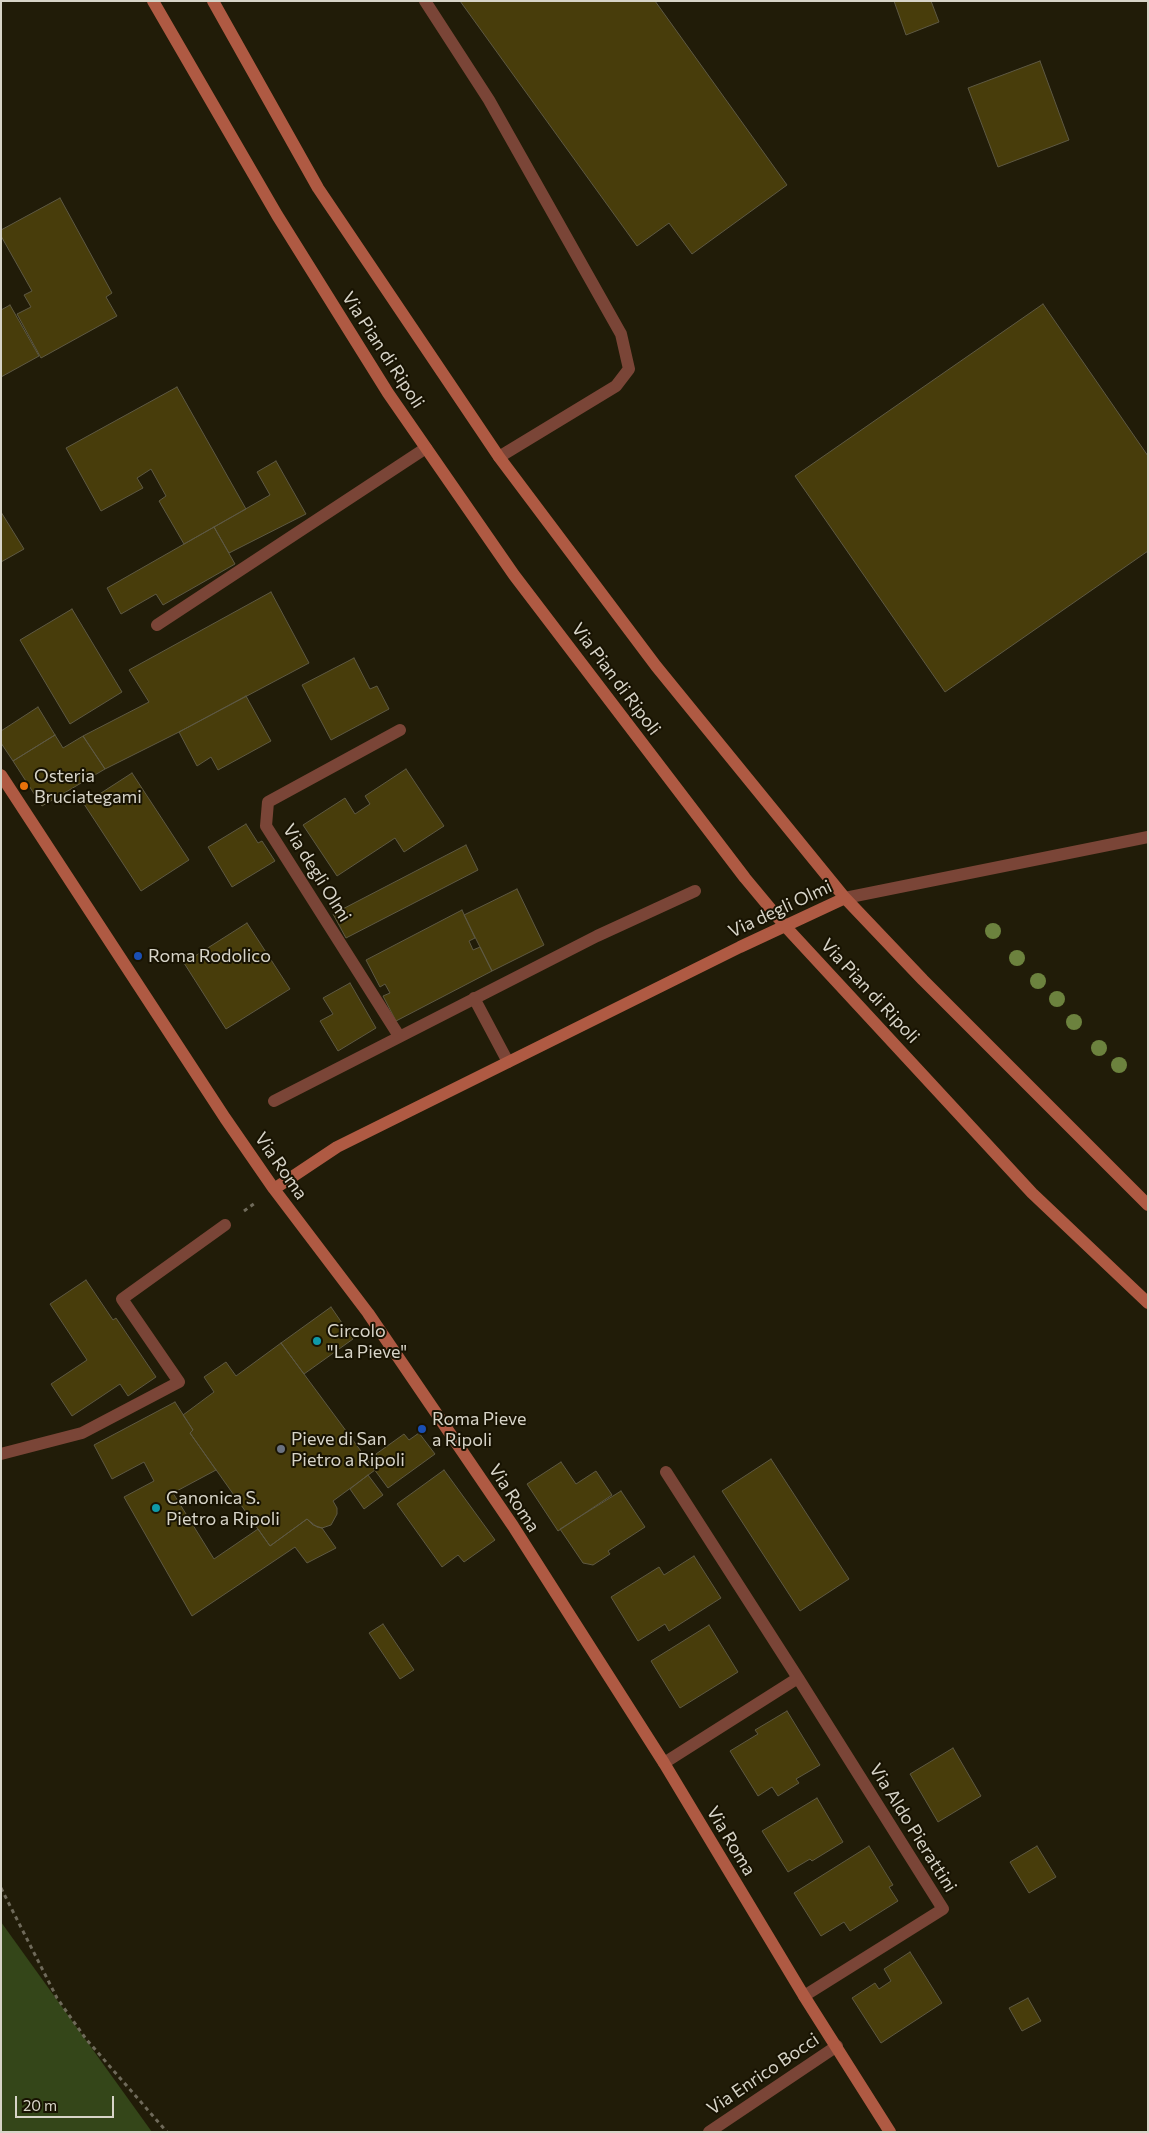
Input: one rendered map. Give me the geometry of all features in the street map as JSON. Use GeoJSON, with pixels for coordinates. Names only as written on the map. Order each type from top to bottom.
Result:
{"type":"FeatureCollection","features":[{"type":"Feature","properties":{"kind":"main road","name":"Via Pian di Ripoli"},"geometry":{"type":"LineString","coordinates":[[153,1],[277,214],[388,393],[514,575],[745,878],[785,926],[1032,1193],[1148,1303]]}},
{"type":"Feature","properties":{"kind":"main road","name":"Via Pian di Ripoli"},"geometry":{"type":"LineString","coordinates":[[213,1],[318,188],[499,457],[656,666],[845,898],[930,987],[1148,1205]]}},
{"type":"Feature","properties":{"kind":"main road","name":"Via Roma"},"geometry":{"type":"LineString","coordinates":[[1,775],[225,1118],[274,1189],[368,1313],[513,1526],[543,1576],[664,1763],[804,1996],[890,2132]]}},
{"type":"Feature","properties":{"kind":"main road","name":"Via degli Olmi"},"geometry":{"type":"LineString","coordinates":[[274,1189],[337,1147],[740,947],[845,898]]}},
{"type":"Feature","properties":{"kind":"street"},"geometry":{"type":"LineString","coordinates":[[425,1],[490,100],[621,334],[628,368],[616,386],[499,457]]}},
{"type":"Feature","properties":{"kind":"street"},"geometry":{"type":"LineString","coordinates":[[158,625],[426,448]]}},
{"type":"Feature","properties":{"kind":"street","name":"Via degli Olmi"},"geometry":{"type":"LineString","coordinates":[[399,1036],[266,826],[268,802],[400,730]]}},
{"type":"Feature","properties":{"kind":"street","name":"Via degli Olmi"},"geometry":{"type":"LineString","coordinates":[[845,898],[1148,837]]}},
{"type":"Feature","properties":{"kind":"street"},"geometry":{"type":"LineString","coordinates":[[274,1101],[597,936],[695,891]]}},
{"type":"Feature","properties":{"kind":"street"},"geometry":{"type":"LineString","coordinates":[[474,998],[508,1062]]}},
{"type":"Feature","properties":{"kind":"street"},"geometry":{"type":"LineString","coordinates":[[1,1454],[82,1433],[179,1382],[122,1299],[225,1224]]}},
{"type":"Feature","properties":{"kind":"street","name":"Via Aldo Pierattini"},"geometry":{"type":"LineString","coordinates":[[666,1472],[943,1909],[804,1996]]}},
{"type":"Feature","properties":{"kind":"street"},"geometry":{"type":"LineString","coordinates":[[664,1763],[798,1678]]}},
{"type":"Feature","properties":{"kind":"street","name":"Via Enrico Bocci"},"geometry":{"type":"LineString","coordinates":[[709,2132],[837,2046]]}},
{"type":"Feature","properties":{"kind":"path"},"geometry":{"type":"LineString","coordinates":[[225,1224],[274,1189]]}},
{"type":"Feature","properties":{"kind":"path"},"geometry":{"type":"LineString","coordinates":[[1,1888],[57,1998],[86,2039],[166,2132]]}},
{"type":"Feature","properties":{"kind":"green space"},"geometry":{"type":"Polygon","coordinates":[[[1,1922],[152,2132],[1,2132],[1,1922]]]}},
{"type":"Feature","properties":{"kind":"building"},"geometry":{"type":"Polygon","coordinates":[[[460,1],[655,1],[787,185],[692,254],[669,223],[637,246],[460,1]]]}},
{"type":"Feature","properties":{"kind":"building"},"geometry":{"type":"Polygon","coordinates":[[[894,1],[931,1],[939,22],[906,35],[894,1]]]}},
{"type":"Feature","properties":{"kind":"building"},"geometry":{"type":"Polygon","coordinates":[[[1040,61],[1069,140],[998,167],[968,88],[1040,61]]]}},
{"type":"Feature","properties":{"kind":"building"},"geometry":{"type":"Polygon","coordinates":[[[60,198],[112,293],[106,297],[117,316],[41,358],[17,314],[31,307],[24,295],[32,291],[1,236],[1,230],[60,198]]]}},
{"type":"Feature","properties":{"kind":"building"},"geometry":{"type":"Polygon","coordinates":[[[1043,304],[1148,456],[1148,551],[945,692],[795,476],[1043,304]]]}},
{"type":"Feature","properties":{"kind":"building"},"geometry":{"type":"Polygon","coordinates":[[[10,305],[39,356],[1,377],[1,310],[10,305]]]}},
{"type":"Feature","properties":{"kind":"building"},"geometry":{"type":"Polygon","coordinates":[[[177,387],[246,509],[184,544],[159,501],[166,496],[151,469],[137,478],[143,488],[101,511],[66,448],[177,387]]]}},
{"type":"Feature","properties":{"kind":"building"},"geometry":{"type":"Polygon","coordinates":[[[276,461],[306,514],[229,553],[214,527],[270,495],[257,472],[276,461]]]}},
{"type":"Feature","properties":{"kind":"building"},"geometry":{"type":"Polygon","coordinates":[[[1,512],[24,549],[1,562],[1,512]]]}},
{"type":"Feature","properties":{"kind":"building"},"geometry":{"type":"Polygon","coordinates":[[[214,527],[235,564],[163,605],[156,594],[121,614],[107,588],[214,527]]]}},
{"type":"Feature","properties":{"kind":"building"},"geometry":{"type":"Polygon","coordinates":[[[271,592],[309,663],[105,769],[83,736],[149,702],[129,670],[271,592]]]}},
{"type":"Feature","properties":{"kind":"building"},"geometry":{"type":"Polygon","coordinates":[[[72,609],[122,692],[70,724],[20,640],[72,609]]]}},
{"type":"Feature","properties":{"kind":"building"},"geometry":{"type":"Polygon","coordinates":[[[354,658],[370,689],[377,686],[389,709],[331,740],[302,685],[354,658]]]}},
{"type":"Feature","properties":{"kind":"building"},"geometry":{"type":"Polygon","coordinates":[[[246,696],[271,741],[218,770],[211,757],[197,766],[179,732],[246,696]]]}},
{"type":"Feature","properties":{"kind":"building"},"geometry":{"type":"Polygon","coordinates":[[[38,707],[55,735],[13,761],[1,743],[1,731],[38,707]]]}},
{"type":"Feature","properties":{"kind":"building"},"geometry":{"type":"Polygon","coordinates":[[[55,735],[63,748],[83,736],[105,769],[42,806],[13,761],[55,735]]]}},
{"type":"Feature","properties":{"kind":"building"},"geometry":{"type":"Polygon","coordinates":[[[406,769],[444,826],[404,852],[395,838],[337,876],[303,825],[345,798],[355,814],[370,804],[365,796],[406,769]]]}},
{"type":"Feature","properties":{"kind":"building"},"geometry":{"type":"Polygon","coordinates":[[[132,773],[189,860],[141,891],[84,804],[132,773]]]}},
{"type":"Feature","properties":{"kind":"building"},"geometry":{"type":"Polygon","coordinates":[[[246,824],[258,843],[262,841],[275,861],[232,887],[208,847],[246,824]]]}},
{"type":"Feature","properties":{"kind":"building"},"geometry":{"type":"Polygon","coordinates":[[[466,845],[478,870],[346,938],[333,914],[466,845]]]}},
{"type":"Feature","properties":{"kind":"building"},"geometry":{"type":"Polygon","coordinates":[[[517,889],[544,945],[492,971],[464,915],[517,889]]]}},
{"type":"Feature","properties":{"kind":"building"},"geometry":{"type":"Polygon","coordinates":[[[462,910],[475,938],[469,941],[473,950],[480,947],[492,971],[396,1021],[383,996],[390,993],[385,984],[380,987],[366,960],[462,910]]]}},
{"type":"Feature","properties":{"kind":"building"},"geometry":{"type":"Polygon","coordinates":[[[247,923],[290,989],[226,1029],[184,963],[247,923]]]}},
{"type":"Feature","properties":{"kind":"building"},"geometry":{"type":"Polygon","coordinates":[[[350,983],[376,1028],[338,1051],[320,1021],[333,1014],[323,998],[350,983]]]}},
{"type":"Feature","properties":{"kind":"building"},"geometry":{"type":"Polygon","coordinates":[[[86,1280],[113,1320],[116,1318],[156,1377],[128,1396],[120,1384],[72,1416],[51,1384],[87,1360],[50,1304],[86,1280]]]}},
{"type":"Feature","properties":{"kind":"building","name":"Circolo \"La Pieve\""},"geometry":{"type":"Polygon","coordinates":[[[331,1307],[353,1339],[304,1374],[281,1343],[331,1307]]]}},
{"type":"Feature","properties":{"kind":"building","name":"Pieve di San Pietro a Ripoli"},"geometry":{"type":"Polygon","coordinates":[[[281,1343],[375,1470],[333,1501],[337,1508],[337,1514],[331,1525],[322,1528],[317,1527],[307,1519],[270,1546],[190,1433],[193,1430],[183,1415],[214,1392],[204,1377],[226,1362],[236,1376],[281,1343]]]}},
{"type":"Feature","properties":{"kind":"building","name":"Canonica S. Pietro a Ripoli"},"geometry":{"type":"Polygon","coordinates":[[[175,1402],[193,1430],[190,1433],[216,1470],[173,1493],[214,1559],[258,1529],[270,1546],[307,1519],[313,1525],[322,1528],[336,1548],[307,1563],[295,1547],[192,1616],[124,1497],[154,1481],[144,1462],[112,1479],[94,1445],[175,1402]]]}},
{"type":"Feature","properties":{"kind":"building"},"geometry":{"type":"Polygon","coordinates":[[[419,1433],[435,1454],[388,1488],[371,1465],[379,1459],[376,1454],[404,1434],[409,1440],[419,1433]]]}},
{"type":"Feature","properties":{"kind":"building"},"geometry":{"type":"Polygon","coordinates":[[[771,1459],[849,1579],[800,1611],[722,1491],[771,1459]]]}},
{"type":"Feature","properties":{"kind":"building"},"geometry":{"type":"Polygon","coordinates":[[[561,1462],[576,1484],[596,1471],[612,1495],[558,1531],[527,1484],[561,1462]]]}},
{"type":"Feature","properties":{"kind":"building"},"geometry":{"type":"Polygon","coordinates":[[[444,1470],[495,1540],[464,1562],[458,1555],[442,1567],[397,1504],[444,1470]]]}},
{"type":"Feature","properties":{"kind":"building"},"geometry":{"type":"Polygon","coordinates":[[[368,1475],[383,1495],[364,1509],[350,1489],[368,1475]]]}},
{"type":"Feature","properties":{"kind":"building"},"geometry":{"type":"Polygon","coordinates":[[[621,1491],[645,1527],[608,1551],[610,1554],[593,1565],[583,1563],[560,1529],[621,1491]]]}},
{"type":"Feature","properties":{"kind":"building"},"geometry":{"type":"Polygon","coordinates":[[[694,1556],[721,1598],[669,1631],[665,1624],[638,1641],[611,1597],[659,1567],[664,1575],[694,1556]]]}},
{"type":"Feature","properties":{"kind":"building"},"geometry":{"type":"Polygon","coordinates":[[[383,1624],[414,1670],[400,1679],[369,1633],[383,1624]]]}},
{"type":"Feature","properties":{"kind":"building"},"geometry":{"type":"Polygon","coordinates":[[[709,1625],[738,1672],[680,1708],[651,1661],[709,1625]]]}},
{"type":"Feature","properties":{"kind":"building"},"geometry":{"type":"Polygon","coordinates":[[[787,1711],[820,1765],[796,1779],[799,1783],[778,1796],[772,1787],[758,1796],[730,1751],[758,1734],[755,1730],[787,1711]]]}},
{"type":"Feature","properties":{"kind":"building"},"geometry":{"type":"Polygon","coordinates":[[[953,1748],[981,1796],[938,1822],[910,1774],[953,1748]]]}},
{"type":"Feature","properties":{"kind":"building"},"geometry":{"type":"Polygon","coordinates":[[[817,1798],[843,1842],[812,1861],[810,1859],[788,1872],[762,1831],[817,1798]]]}},
{"type":"Feature","properties":{"kind":"building"},"geometry":{"type":"Polygon","coordinates":[[[869,1846],[893,1885],[889,1887],[898,1901],[850,1931],[844,1922],[821,1936],[794,1893],[869,1846]]]}},
{"type":"Feature","properties":{"kind":"building"},"geometry":{"type":"Polygon","coordinates":[[[1037,1846],[1056,1877],[1029,1893],[1010,1862],[1037,1846]]]}},
{"type":"Feature","properties":{"kind":"building"},"geometry":{"type":"Polygon","coordinates":[[[910,1952],[942,2003],[881,2043],[852,1998],[875,1983],[879,1989],[891,1981],[884,1969],[910,1952]]]}},
{"type":"Feature","properties":{"kind":"building"},"geometry":{"type":"Polygon","coordinates":[[[1028,1998],[1041,2021],[1022,2031],[1009,2008],[1028,1998]]]}},
{"type":"Feature","properties":{"kind":"place","name":"Osteria Bruciategami"},"geometry":{"type":"Point","coordinates":[24,786]}},
{"type":"Feature","properties":{"kind":"place","name":"Roma Rodolico"},"geometry":{"type":"Point","coordinates":[138,956]}},
{"type":"Feature","properties":{"kind":"place","name":"Circolo \"La Pieve\""},"geometry":{"type":"Point","coordinates":[317,1341]}},
{"type":"Feature","properties":{"kind":"place","name":"Roma Pieve a Ripoli"},"geometry":{"type":"Point","coordinates":[422,1429]}},
{"type":"Feature","properties":{"kind":"place","name":"Pieve di San Pietro a Ripoli"},"geometry":{"type":"Point","coordinates":[281,1449]}},
{"type":"Feature","properties":{"kind":"place","name":"Canonica S. Pietro a Ripoli"},"geometry":{"type":"Point","coordinates":[156,1508]}}]}
